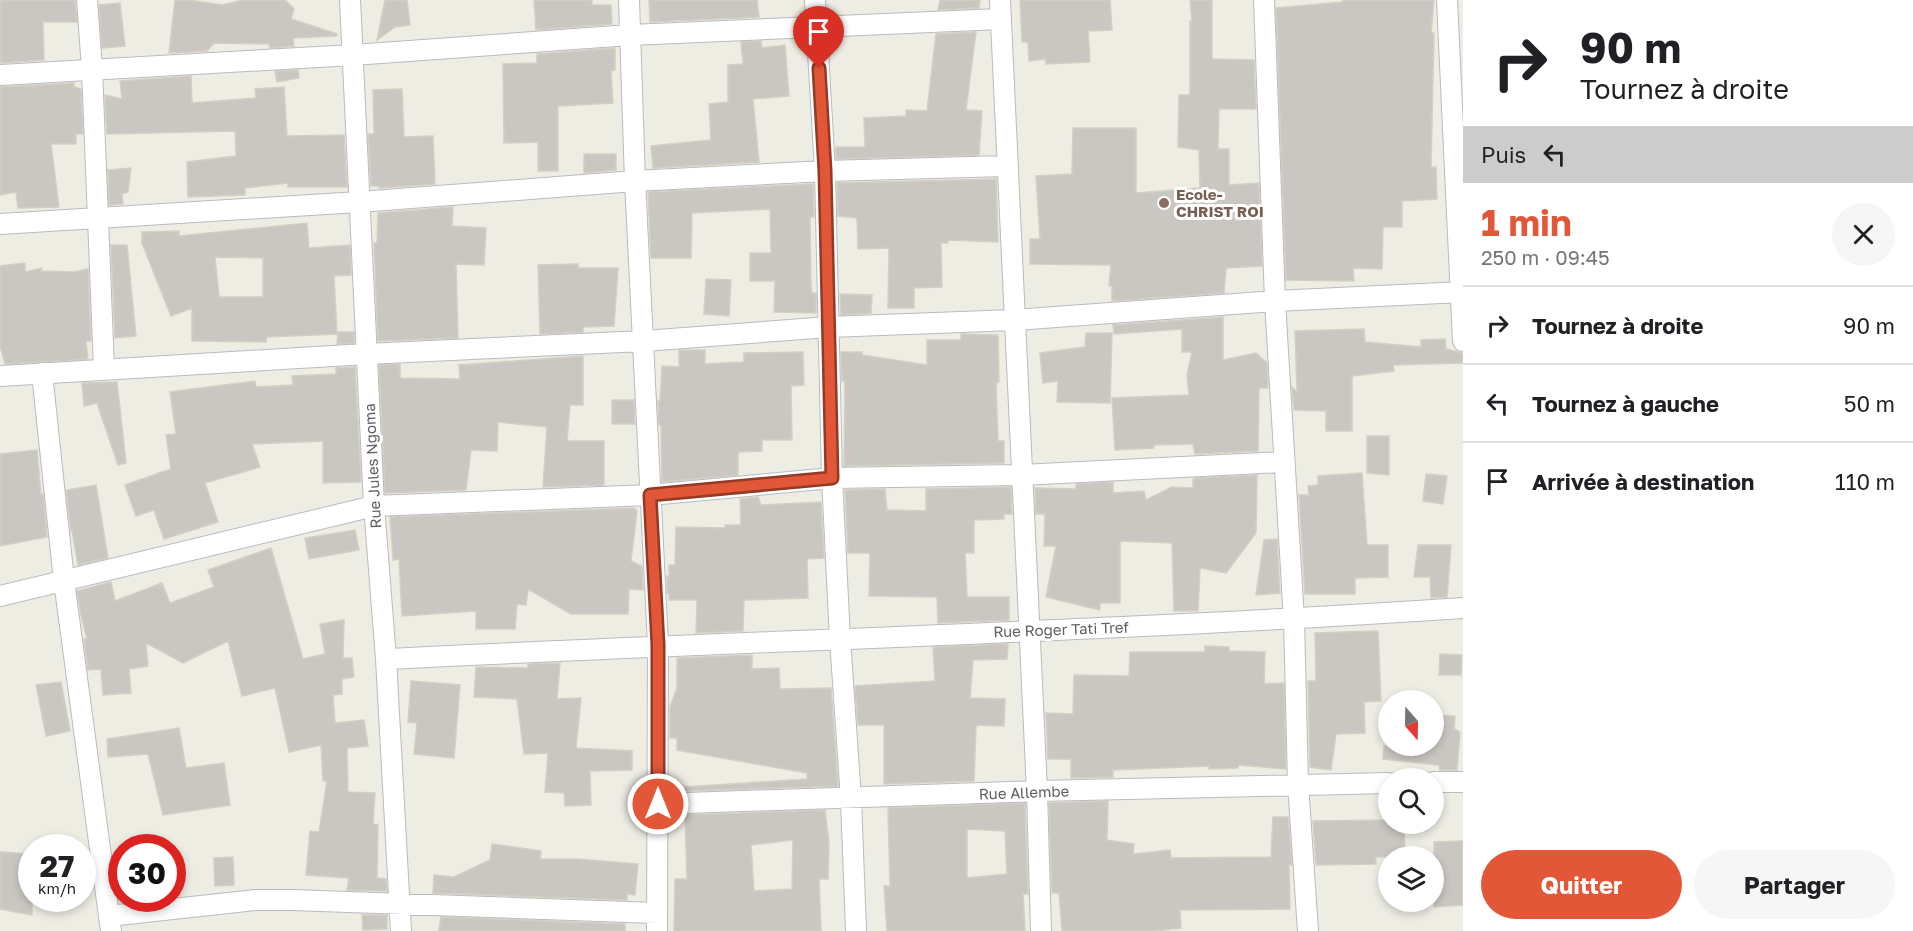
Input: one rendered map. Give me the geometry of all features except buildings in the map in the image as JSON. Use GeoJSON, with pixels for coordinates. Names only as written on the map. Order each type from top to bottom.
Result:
{"type":"FeatureCollection","features":[{"type":"Feature","properties":{"kind":"street"},"geometry":{"type":"LineString","coordinates":[[87,0],[92,69],[104,369]]}},
{"type":"Feature","properties":{"kind":"street","name":"Rue Jules Ngoma"},"geometry":{"type":"LineString","coordinates":[[350,0],[374,506],[386,659],[401,931]]}},
{"type":"Feature","properties":{"kind":"street"},"geometry":{"type":"LineString","coordinates":[[42,373],[64,581],[110,924],[256,900],[399,902],[657,922],[658,645],[635,181],[629,0]]}},
{"type":"Feature","properties":{"kind":"street"},"geometry":{"type":"LineString","coordinates":[[815,0],[825,171],[832,478],[851,799],[856,931]]}},
{"type":"Feature","properties":{"kind":"street"},"geometry":{"type":"LineString","coordinates":[[1264,0],[1275,301],[1294,620],[1298,784],[1308,931]]}},
{"type":"Feature","properties":{"kind":"street"},"geometry":{"type":"LineString","coordinates":[[1459,0],[1447,0],[1463,341]]}},
{"type":"Feature","properties":{"kind":"street"},"geometry":{"type":"LineString","coordinates":[[0,75],[353,55],[630,35],[817,27],[1000,10],[1037,791],[1041,931]]}},
{"type":"Feature","properties":{"kind":"street"},"geometry":{"type":"LineString","coordinates":[[0,224],[359,202],[635,181],[825,171],[1008,166]]}},
{"type":"Feature","properties":{"kind":"street"},"geometry":{"type":"LineString","coordinates":[[0,375],[644,341],[829,327],[1014,320],[1275,301],[1462,292]]}},
{"type":"Feature","properties":{"kind":"street"},"geometry":{"type":"LineString","coordinates":[[0,596],[374,506],[650,495],[832,478],[1021,476],[1283,462]]}},
{"type":"Feature","properties":{"kind":"street","name":"Rue Roger Tati Tref"},"geometry":{"type":"LineString","coordinates":[[386,659],[658,645],[1294,620],[1463,608]]}},
{"type":"Feature","properties":{"kind":"street"},"geometry":{"type":"LineString","coordinates":[[1444,782],[1463,782]]}},
{"type":"Feature","properties":{"kind":"street","name":"Rue Allembe"},"geometry":{"type":"LineString","coordinates":[[658,804],[1037,791],[1378,783]]}},
{"type":"Feature","properties":{"kind":"place","name":"Ecole- CHRIST ROI"},"geometry":{"type":"Point","coordinates":[1164,203]}},
{"type":"Feature","properties":{"kind":"route"},"geometry":{"type":"LineString","coordinates":[[658,804],[658,645],[650,495],[832,478],[825,171],[819,68]]}}]}
